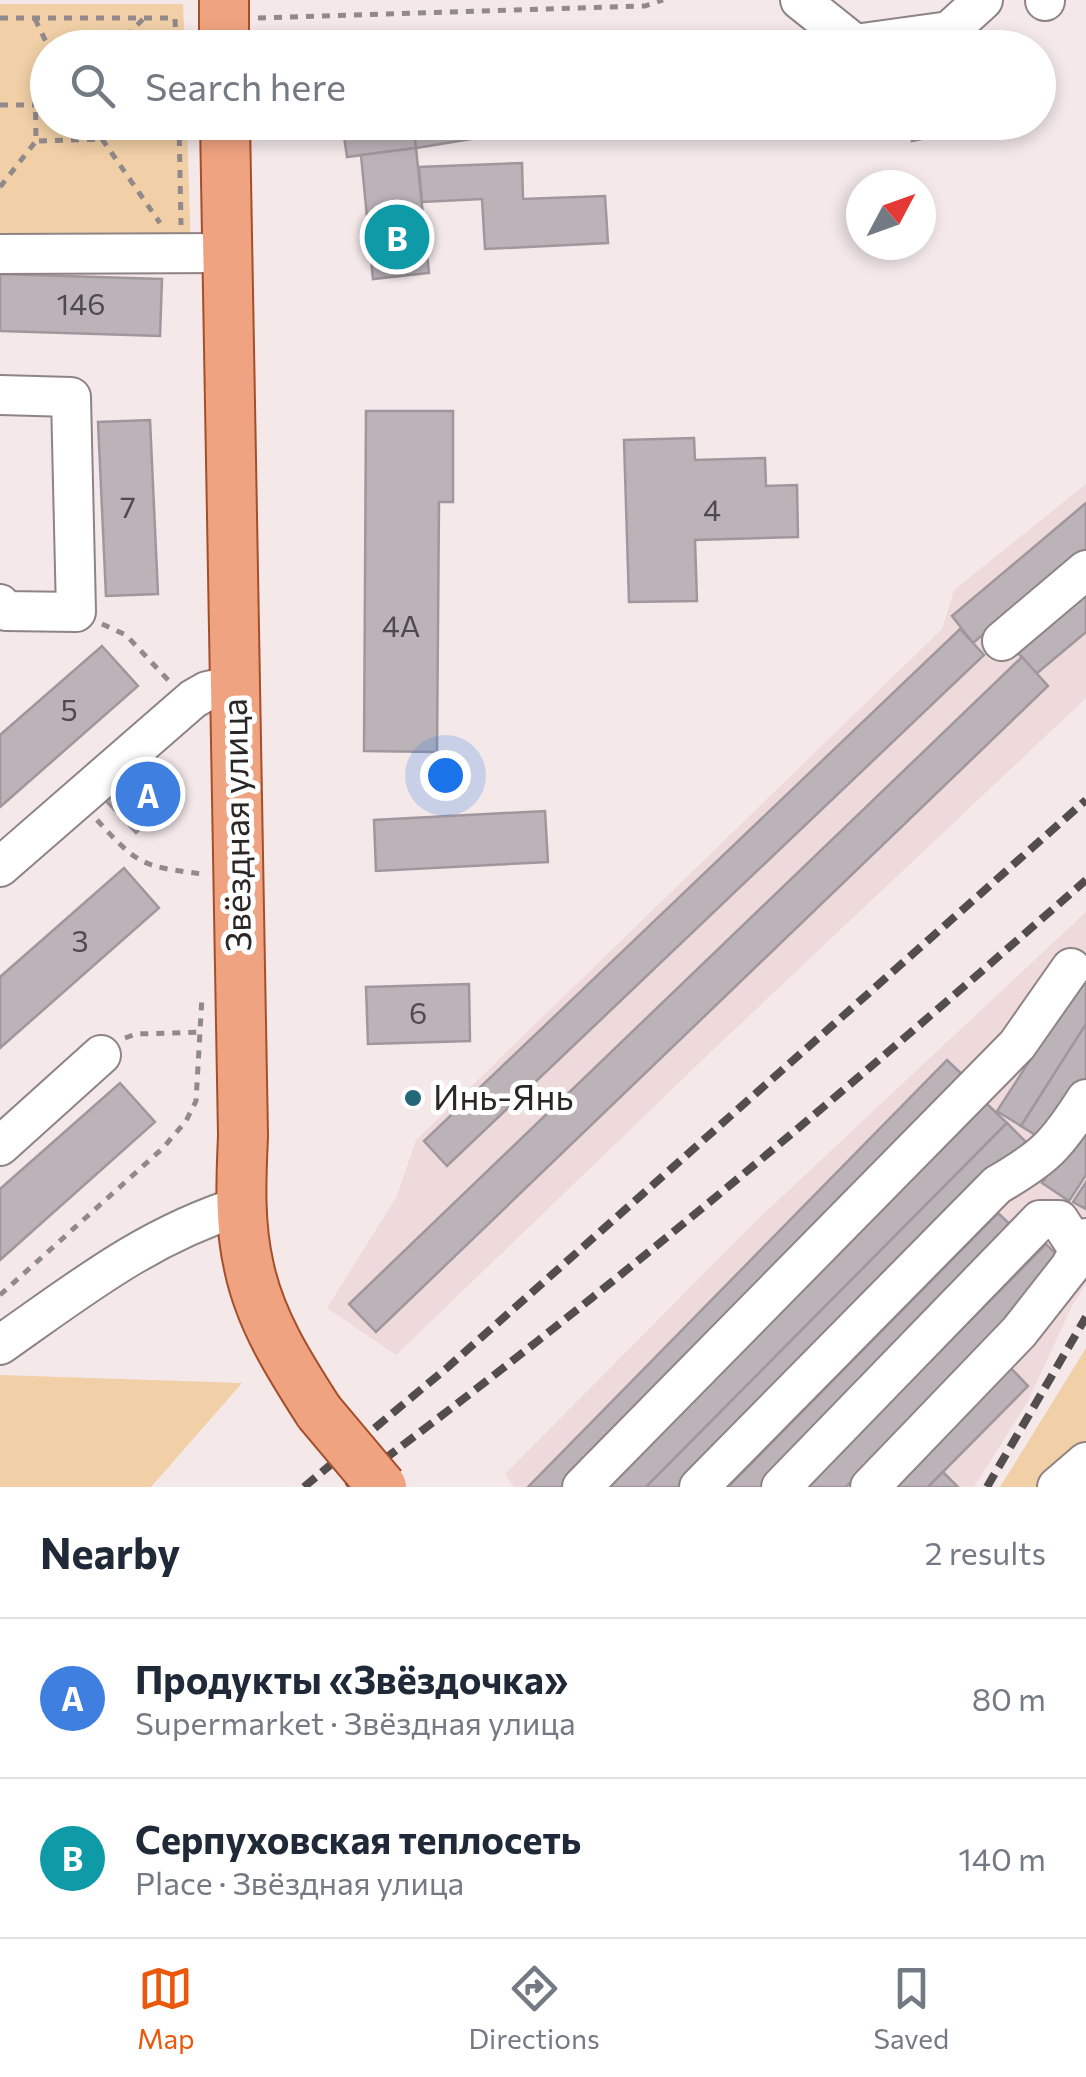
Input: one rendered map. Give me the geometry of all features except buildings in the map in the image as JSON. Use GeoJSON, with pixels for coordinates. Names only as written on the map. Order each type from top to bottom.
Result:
{"type":"FeatureCollection","features":[{"type":"Feature","properties":{"kind":"main road","name":"Звёздная улица"},"geometry":{"type":"LineString","coordinates":[[223,140],[205,253],[220,1033],[249,1269],[280,1352],[319,1412],[382,1487]]}},
{"type":"Feature","properties":{"kind":"street"},"geometry":{"type":"LineString","coordinates":[[800,0],[838,30]]}},
{"type":"Feature","properties":{"kind":"street"},"geometry":{"type":"LineString","coordinates":[[950,30],[982,0]]}},
{"type":"Feature","properties":{"kind":"street"},"geometry":{"type":"LineString","coordinates":[[0,254],[205,253]]}},
{"type":"Feature","properties":{"kind":"street"},"geometry":{"type":"LineString","coordinates":[[0,394],[71,397],[76,612],[6,611],[0,604]]}},
{"type":"Feature","properties":{"kind":"street"},"geometry":{"type":"LineString","coordinates":[[1002,641],[1086,570]]}},
{"type":"Feature","properties":{"kind":"street"},"geometry":{"type":"LineString","coordinates":[[0,867],[214,692]]}},
{"type":"Feature","properties":{"kind":"street"},"geometry":{"type":"LineString","coordinates":[[582,1487],[1017,1045],[1071,968]]}},
{"type":"Feature","properties":{"kind":"street"},"geometry":{"type":"LineString","coordinates":[[0,1146],[101,1055]]}},
{"type":"Feature","properties":{"kind":"street"},"geometry":{"type":"LineString","coordinates":[[699,1487],[997,1186],[1061,1140],[1086,1099]]}},
{"type":"Feature","properties":{"kind":"street"},"geometry":{"type":"LineString","coordinates":[[997,1186],[1032,1226]]}},
{"type":"Feature","properties":{"kind":"street"},"geometry":{"type":"LineString","coordinates":[[0,1345],[138,1249],[206,1217],[241,1206]]}},
{"type":"Feature","properties":{"kind":"street"},"geometry":{"type":"LineString","coordinates":[[780,1487],[1032,1226],[1040,1220],[1059,1220],[1082,1243],[1070,1267],[1019,1332],[870,1487]]}},
{"type":"Feature","properties":{"kind":"street"},"geometry":{"type":"LineString","coordinates":[[1058,1487],[1086,1462]]}},
{"type":"Feature","properties":{"kind":"path"},"geometry":{"type":"LineString","coordinates":[[235,21],[645,6],[663,0]]}},
{"type":"Feature","properties":{"kind":"path"},"geometry":{"type":"LineString","coordinates":[[0,18],[175,18],[175,30]]}},
{"type":"Feature","properties":{"kind":"path"},"geometry":{"type":"LineString","coordinates":[[132,30],[144,18]]}},
{"type":"Feature","properties":{"kind":"path"},"geometry":{"type":"LineString","coordinates":[[36,19],[41,30]]}},
{"type":"Feature","properties":{"kind":"path"},"geometry":{"type":"LineString","coordinates":[[0,105],[30,105]]}},
{"type":"Feature","properties":{"kind":"path"},"geometry":{"type":"LineString","coordinates":[[0,187],[36,141],[102,140],[205,253]]}},
{"type":"Feature","properties":{"kind":"path"},"geometry":{"type":"LineString","coordinates":[[182,140],[205,253]]}},
{"type":"Feature","properties":{"kind":"path"},"geometry":{"type":"LineString","coordinates":[[76,612],[126,635],[173,685],[214,692]]}},
{"type":"Feature","properties":{"kind":"path"},"geometry":{"type":"LineString","coordinates":[[79,799],[126,851],[148,866],[209,876]]}},
{"type":"Feature","properties":{"kind":"path"},"geometry":{"type":"LineString","coordinates":[[0,1295],[186,1122],[220,1033],[202,993]]}},
{"type":"Feature","properties":{"kind":"path"},"geometry":{"type":"LineString","coordinates":[[101,1055],[123,1038],[136,1034],[220,1033]]}},
{"type":"Feature","properties":{"kind":"shaded area"},"geometry":{"type":"Polygon","coordinates":[[[0,4],[183,4],[184,30],[30,30],[30,140],[188,140],[191,254],[0,254],[0,4]]]}},
{"type":"Feature","properties":{"kind":"shaded area"},"geometry":{"type":"Polygon","coordinates":[[[1086,484],[1086,698],[396,1355],[327,1308],[397,1196],[416,1140],[942,629],[954,590],[1086,484]]]}},
{"type":"Feature","properties":{"kind":"shaded area"},"geometry":{"type":"Polygon","coordinates":[[[1086,912],[1086,1284],[1028,1401],[974,1487],[514,1487],[505,1474],[759,1218],[1086,912]]]}},
{"type":"Feature","properties":{"kind":"shaded area"},"geometry":{"type":"Polygon","coordinates":[[[1086,1348],[1086,1487],[1000,1487],[1086,1348]]]}},
{"type":"Feature","properties":{"kind":"shaded area"},"geometry":{"type":"Polygon","coordinates":[[[0,1375],[242,1383],[151,1487],[0,1487],[0,1375]]]}},
{"type":"Feature","properties":{"kind":"railway"},"geometry":{"type":"LineString","coordinates":[[304,1487],[448,1367],[1086,800]]}},
{"type":"Feature","properties":{"kind":"railway"},"geometry":{"type":"LineString","coordinates":[[347,1487],[537,1342],[722,1191],[1086,880]]}},
{"type":"Feature","properties":{"kind":"railway"},"geometry":{"type":"LineString","coordinates":[[987,1487],[1086,1317]]}},
{"type":"Feature","properties":{"kind":"place","name":"Серпуховская теплосеть"},"geometry":{"type":"Point","coordinates":[397,237]}},
{"type":"Feature","properties":{"kind":"place","name":"Продукты «Звёздочка»"},"geometry":{"type":"Point","coordinates":[148,794]}},
{"type":"Feature","properties":{"kind":"place","name":"Инь-Янь"},"geometry":{"type":"Point","coordinates":[413,1098]}}]}
